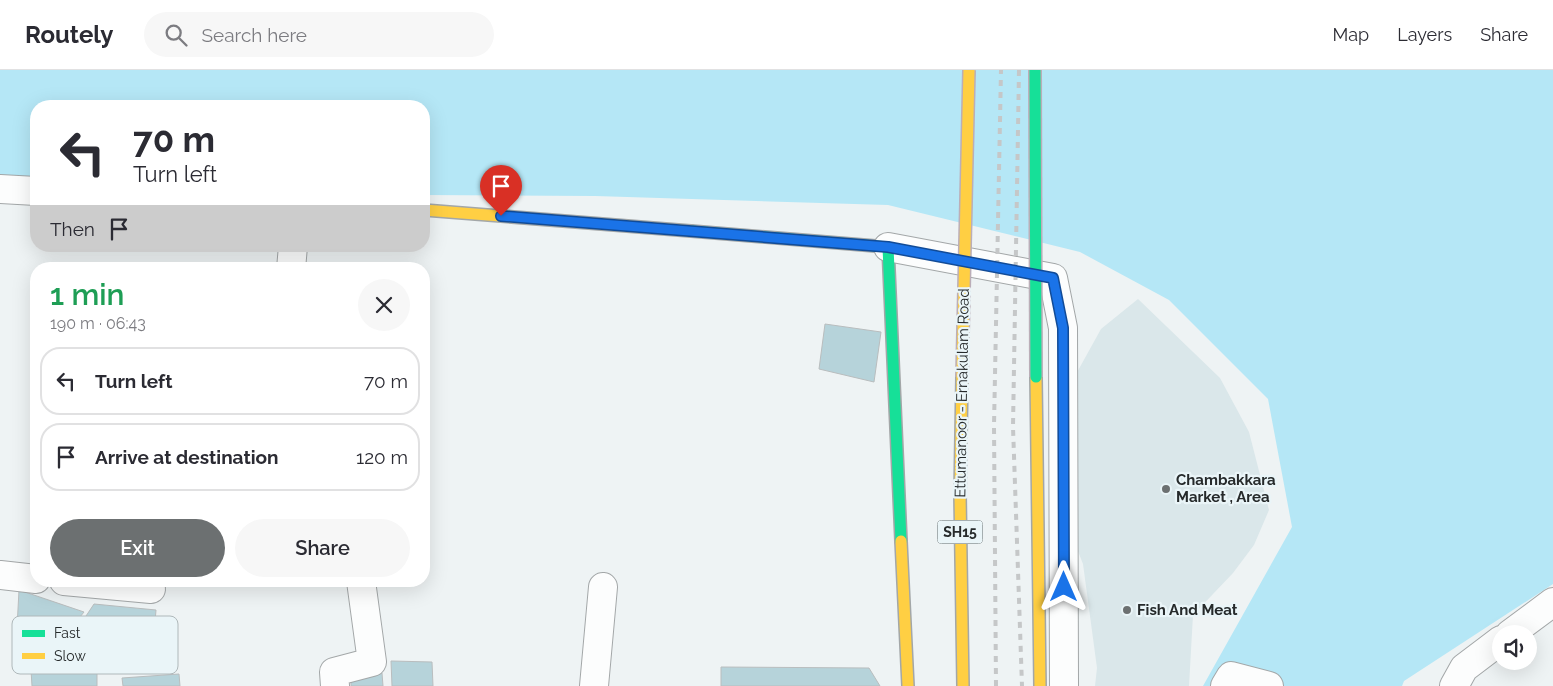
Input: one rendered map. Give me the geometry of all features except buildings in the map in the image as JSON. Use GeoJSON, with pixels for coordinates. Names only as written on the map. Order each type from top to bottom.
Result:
{"type":"FeatureCollection","features":[{"type":"Feature","properties":{"kind":"main road","name":"Ettumanoor - Ernakulam Road"},"geometry":{"type":"LineString","coordinates":[[963,686],[960,494],[969,70]]}},
{"type":"Feature","properties":{"kind":"main road"},"geometry":{"type":"LineString","coordinates":[[1035,70],[1040,686]]}},
{"type":"Feature","properties":{"kind":"main road"},"geometry":{"type":"LineString","coordinates":[[430,210],[888,247],[908,686]]}},
{"type":"Feature","properties":{"kind":"street"},"geometry":{"type":"LineString","coordinates":[[0,189],[30,192]]}},
{"type":"Feature","properties":{"kind":"street"},"geometry":{"type":"LineString","coordinates":[[888,247],[1053,278],[1063,328],[1064,686]]}},
{"type":"Feature","properties":{"kind":"street"},"geometry":{"type":"LineString","coordinates":[[0,575],[30,578]]}},
{"type":"Feature","properties":{"kind":"street"},"geometry":{"type":"LineString","coordinates":[[129,587],[151,589]]}},
{"type":"Feature","properties":{"kind":"street"},"geometry":{"type":"LineString","coordinates":[[334,679],[372,662],[362,587]]}},
{"type":"Feature","properties":{"kind":"street"},"geometry":{"type":"LineString","coordinates":[[594,686],[603,587]]}},
{"type":"Feature","properties":{"kind":"street"},"geometry":{"type":"LineString","coordinates":[[1522,625],[1553,602]]}},
{"type":"Feature","properties":{"kind":"street"},"geometry":{"type":"LineString","coordinates":[[1454,686],[1464,668],[1492,647]]}},
{"type":"Feature","properties":{"kind":"street"},"geometry":{"type":"LineString","coordinates":[[1228,681],[1269,686]]}},
{"type":"Feature","properties":{"kind":"shaded area","name":"Chambakkara Market , Area"},"geometry":{"type":"Polygon","coordinates":[[[1138,299],[1220,378],[1249,432],[1269,510],[1254,545],[1233,573],[1193,615],[1189,686],[1095,686],[1097,668],[1083,564],[1068,526],[1070,385],[1101,329],[1138,299]]]}},
{"type":"Feature","properties":{"kind":"water"},"geometry":{"type":"Polygon","coordinates":[[[0,70],[1553,70],[1553,584],[1404,681],[1402,686],[1203,686],[1292,527],[1268,399],[1169,300],[1080,252],[888,205],[595,196],[430,195],[430,100],[30,100],[30,184],[0,182],[0,70]]]}},
{"type":"Feature","properties":{"kind":"railway"},"geometry":{"type":"LineString","coordinates":[[996,686],[994,426],[1001,70]]}},
{"type":"Feature","properties":{"kind":"railway"},"geometry":{"type":"LineString","coordinates":[[1019,70],[1013,427],[1022,686]]}},
{"type":"Feature","properties":{"kind":"traffic: fast"},"geometry":{"type":"LineString","coordinates":[[1035,70],[1036,377]]}},
{"type":"Feature","properties":{"kind":"traffic: fast"},"geometry":{"type":"LineString","coordinates":[[691,231],[888,247],[901,541]]}},
{"type":"Feature","properties":{"kind":"traffic: slow"},"geometry":{"type":"LineString","coordinates":[[962,377],[969,70]]}},
{"type":"Feature","properties":{"kind":"traffic: slow"},"geometry":{"type":"LineString","coordinates":[[430,210],[691,231]]}},
{"type":"Feature","properties":{"kind":"traffic: slow"},"geometry":{"type":"LineString","coordinates":[[962,377],[960,494],[963,686]]}},
{"type":"Feature","properties":{"kind":"traffic: slow"},"geometry":{"type":"LineString","coordinates":[[1036,377],[1040,686]]}},
{"type":"Feature","properties":{"kind":"traffic: slow"},"geometry":{"type":"LineString","coordinates":[[901,541],[908,686]]}},
{"type":"Feature","properties":{"kind":"place","name":"Chambakkara Market , Area"},"geometry":{"type":"Point","coordinates":[1166,489]}},
{"type":"Feature","properties":{"kind":"place","name":"Fish And Meat"},"geometry":{"type":"Point","coordinates":[1127,610]}},
{"type":"Feature","properties":{"kind":"route"},"geometry":{"type":"LineString","coordinates":[[501,216],[888,247],[1053,278],[1063,328],[1064,587]]}}]}
